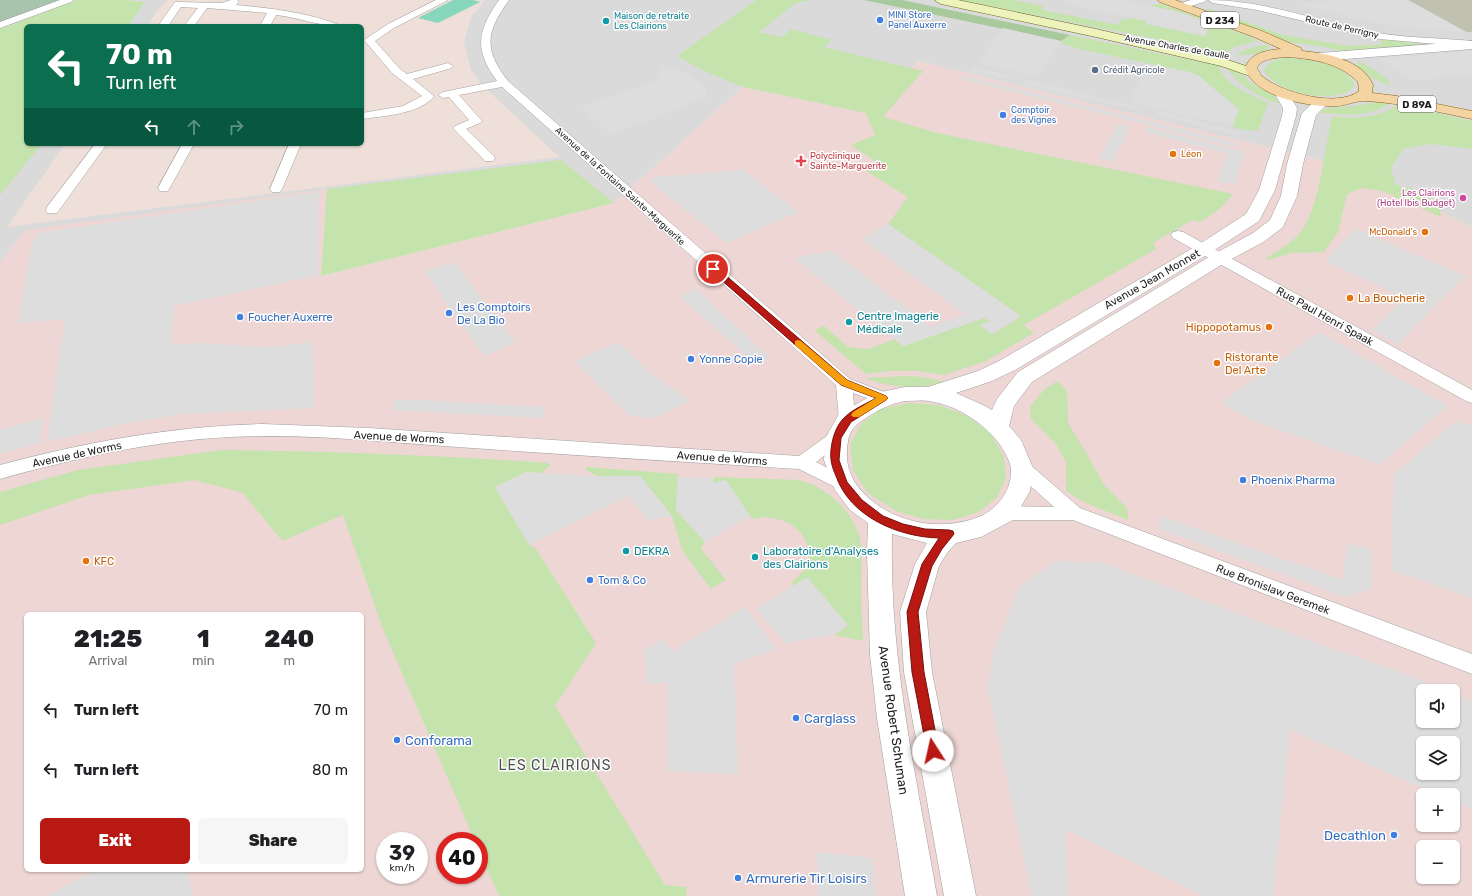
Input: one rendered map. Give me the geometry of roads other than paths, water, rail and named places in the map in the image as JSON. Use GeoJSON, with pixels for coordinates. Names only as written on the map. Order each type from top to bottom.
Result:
{"type":"FeatureCollection","features":[{"type":"Feature","properties":{"kind":"main road","name":"Avenue Charles de Gaulle"},"geometry":{"type":"LineString","coordinates":[[941,0],[1096,33],[1224,63],[1253,73]]}},
{"type":"Feature","properties":{"kind":"main road","name":"D 234"},"geometry":{"type":"LineString","coordinates":[[1164,0],[1258,34],[1274,48]]}},
{"type":"Feature","properties":{"kind":"main road","name":"Avenue Charles de Gaulle"},"geometry":{"type":"LineString","coordinates":[[1096,33],[1228,57],[1258,58]]}},
{"type":"Feature","properties":{"kind":"main road"},"geometry":{"type":"LineString","coordinates":[[1274,48],[1320,57],[1350,68],[1365,81],[1367,87],[1366,92],[1351,100],[1322,102],[1308,100],[1281,92],[1268,86],[1259,80],[1251,68],[1253,62],[1274,48]]}},
{"type":"Feature","properties":{"kind":"main road","name":"D 89A"},"geometry":{"type":"LineString","coordinates":[[1365,81],[1398,90],[1472,105]]}},
{"type":"Feature","properties":{"kind":"main road","name":"D 89A"},"geometry":{"type":"LineString","coordinates":[[1361,96],[1397,100],[1472,115]]}},
{"type":"Feature","properties":{"kind":"street"},"geometry":{"type":"LineString","coordinates":[[0,25],[68,0]]}},
{"type":"Feature","properties":{"kind":"street"},"geometry":{"type":"LineString","coordinates":[[223,6],[238,0]]}},
{"type":"Feature","properties":{"kind":"street"},"geometry":{"type":"LineString","coordinates":[[429,96],[396,71],[365,38],[443,0]]}},
{"type":"Feature","properties":{"kind":"street","name":"Avenue de la Fontaine Sainte-Marguerite"},"geometry":{"type":"LineString","coordinates":[[504,0],[490,17],[485,34],[485,46],[488,59],[495,73],[504,83],[844,383],[883,398]]}},
{"type":"Feature","properties":{"kind":"street"},"geometry":{"type":"LineString","coordinates":[[1181,6],[1201,0]]}},
{"type":"Feature","properties":{"kind":"street","name":"Route de Perrigny"},"geometry":{"type":"LineString","coordinates":[[1213,0],[1251,5],[1379,36],[1472,44]]}},
{"type":"Feature","properties":{"kind":"street"},"geometry":{"type":"LineString","coordinates":[[164,24],[178,4],[223,6],[272,12],[323,24]]}},
{"type":"Feature","properties":{"kind":"street"},"geometry":{"type":"LineString","coordinates":[[191,24],[205,5]]}},
{"type":"Feature","properties":{"kind":"street"},"geometry":{"type":"LineString","coordinates":[[266,24],[272,12]]}},
{"type":"Feature","properties":{"kind":"street","name":"Route de Perrigny"},"geometry":{"type":"LineString","coordinates":[[1320,57],[1472,44]]}},
{"type":"Feature","properties":{"kind":"street","name":"Route de Perrigny"},"geometry":{"type":"LineString","coordinates":[[1350,68],[1357,58],[1363,54]]}},
{"type":"Feature","properties":{"kind":"street"},"geometry":{"type":"LineString","coordinates":[[406,78],[448,66]]}},
{"type":"Feature","properties":{"kind":"street"},"geometry":{"type":"LineString","coordinates":[[364,116],[405,108],[423,102],[429,96],[452,94],[504,83]]}},
{"type":"Feature","properties":{"kind":"street","name":"Avenue Jean Monnet"},"geometry":{"type":"LineString","coordinates":[[929,394],[985,376],[1008,365],[1204,249],[1253,217],[1260,207],[1267,190],[1289,116],[1290,108],[1281,92]]}},
{"type":"Feature","properties":{"kind":"street"},"geometry":{"type":"LineString","coordinates":[[452,94],[476,121],[460,128],[489,158]]}},
{"type":"Feature","properties":{"kind":"street","name":"Avenue Jean Monnet"},"geometry":{"type":"LineString","coordinates":[[998,427],[1004,404],[1025,377],[1220,258],[1258,237],[1277,223],[1289,196],[1295,164],[1308,113],[1322,102]]}},
{"type":"Feature","properties":{"kind":"street"},"geometry":{"type":"LineString","coordinates":[[52,210],[100,146]]}},
{"type":"Feature","properties":{"kind":"street"},"geometry":{"type":"LineString","coordinates":[[164,188],[187,146]]}},
{"type":"Feature","properties":{"kind":"street"},"geometry":{"type":"LineString","coordinates":[[276,189],[294,146]]}},
{"type":"Feature","properties":{"kind":"street","name":"Rue Paul Henri Spaak"},"geometry":{"type":"LineString","coordinates":[[1178,235],[1472,397]]}},
{"type":"Feature","properties":{"kind":"street"},"geometry":{"type":"LineString","coordinates":[[802,463],[842,428],[883,398],[906,394],[929,394],[954,400],[978,411],[998,427],[1013,446],[1022,468],[1018,491],[1004,513],[994,520],[973,530],[949,534],[925,533],[902,528],[880,518],[858,503],[843,484],[835,460],[842,428],[844,383]]}},
{"type":"Feature","properties":{"kind":"street","name":"Avenue de Worms"},"geometry":{"type":"LineString","coordinates":[[0,472],[82,451],[159,438],[225,431],[264,430],[802,463],[843,484]]}},
{"type":"Feature","properties":{"kind":"street","name":"Rue Bronislaw Geremek"},"geometry":{"type":"LineString","coordinates":[[1022,468],[1074,513],[1472,664]]}},
{"type":"Feature","properties":{"kind":"street","name":"Rue Bronislaw Geremek"},"geometry":{"type":"LineString","coordinates":[[1004,513],[1074,513]]}},
{"type":"Feature","properties":{"kind":"street","name":"Avenue Robert Schuman"},"geometry":{"type":"LineString","coordinates":[[880,518],[879,552],[883,655],[891,718],[921,896]]}},
{"type":"Feature","properties":{"kind":"street"},"geometry":{"type":"LineString","coordinates":[[949,534],[938,546],[927,564],[912,612],[918,672],[960,896]]}},
{"type":"Feature","properties":{"kind":"place","name":"MINI Store Panel Auxerre"},"geometry":{"type":"Point","coordinates":[880,20]}},
{"type":"Feature","properties":{"kind":"place","name":"Maison de retraite Les Clairions"},"geometry":{"type":"Point","coordinates":[606,21]}},
{"type":"Feature","properties":{"kind":"place","name":"Crédit Agricole"},"geometry":{"type":"Point","coordinates":[1095,70]}},
{"type":"Feature","properties":{"kind":"place","name":"Comptoir des Vignes"},"geometry":{"type":"Point","coordinates":[1003,115]}},
{"type":"Feature","properties":{"kind":"place","name":"Léon"},"geometry":{"type":"Point","coordinates":[1173,154]}},
{"type":"Feature","properties":{"kind":"place","name":"Polyclinique Sainte-Marguerite"},"geometry":{"type":"Point","coordinates":[801,161]}},
{"type":"Feature","properties":{"kind":"place","name":"Les Clairions (Hotel Ibis Budget)"},"geometry":{"type":"Point","coordinates":[1463,198]}},
{"type":"Feature","properties":{"kind":"place","name":"McDonald's"},"geometry":{"type":"Point","coordinates":[1425,232]}},
{"type":"Feature","properties":{"kind":"place","name":"La Boucherie"},"geometry":{"type":"Point","coordinates":[1350,298]}},
{"type":"Feature","properties":{"kind":"place","name":"Les Comptoirs De La Bio"},"geometry":{"type":"Point","coordinates":[449,313]}},
{"type":"Feature","properties":{"kind":"place","name":"Foucher Auxerre"},"geometry":{"type":"Point","coordinates":[240,317]}},
{"type":"Feature","properties":{"kind":"place","name":"Centre Imagerie Médicale"},"geometry":{"type":"Point","coordinates":[849,322]}},
{"type":"Feature","properties":{"kind":"place","name":"Hippopotamus"},"geometry":{"type":"Point","coordinates":[1269,327]}},
{"type":"Feature","properties":{"kind":"place","name":"Yonne Copie"},"geometry":{"type":"Point","coordinates":[691,359]}},
{"type":"Feature","properties":{"kind":"place","name":"Ristorante Del Arte"},"geometry":{"type":"Point","coordinates":[1217,363]}},
{"type":"Feature","properties":{"kind":"place","name":"Phoenix Pharma"},"geometry":{"type":"Point","coordinates":[1243,480]}},
{"type":"Feature","properties":{"kind":"place","name":"DEKRA"},"geometry":{"type":"Point","coordinates":[626,551]}},
{"type":"Feature","properties":{"kind":"place","name":"Laboratoire d'Analyses des Clairions"},"geometry":{"type":"Point","coordinates":[755,557]}},
{"type":"Feature","properties":{"kind":"place","name":"KFC"},"geometry":{"type":"Point","coordinates":[86,561]}},
{"type":"Feature","properties":{"kind":"place","name":"Tom & Co"},"geometry":{"type":"Point","coordinates":[590,580]}},
{"type":"Feature","properties":{"kind":"place","name":"Carglass"},"geometry":{"type":"Point","coordinates":[796,718]}},
{"type":"Feature","properties":{"kind":"place","name":"Conforama"},"geometry":{"type":"Point","coordinates":[397,740]}},
{"type":"Feature","properties":{"kind":"place","name":"Decathlon"},"geometry":{"type":"Point","coordinates":[1394,835]}},
{"type":"Feature","properties":{"kind":"place","name":"Armurerie Tir Loisirs"},"geometry":{"type":"Point","coordinates":[738,878]}},
{"type":"Feature","properties":{"kind":"district","name":"LES CLAIRIONS"},"geometry":{"type":"Point","coordinates":[555,765]}}]}
